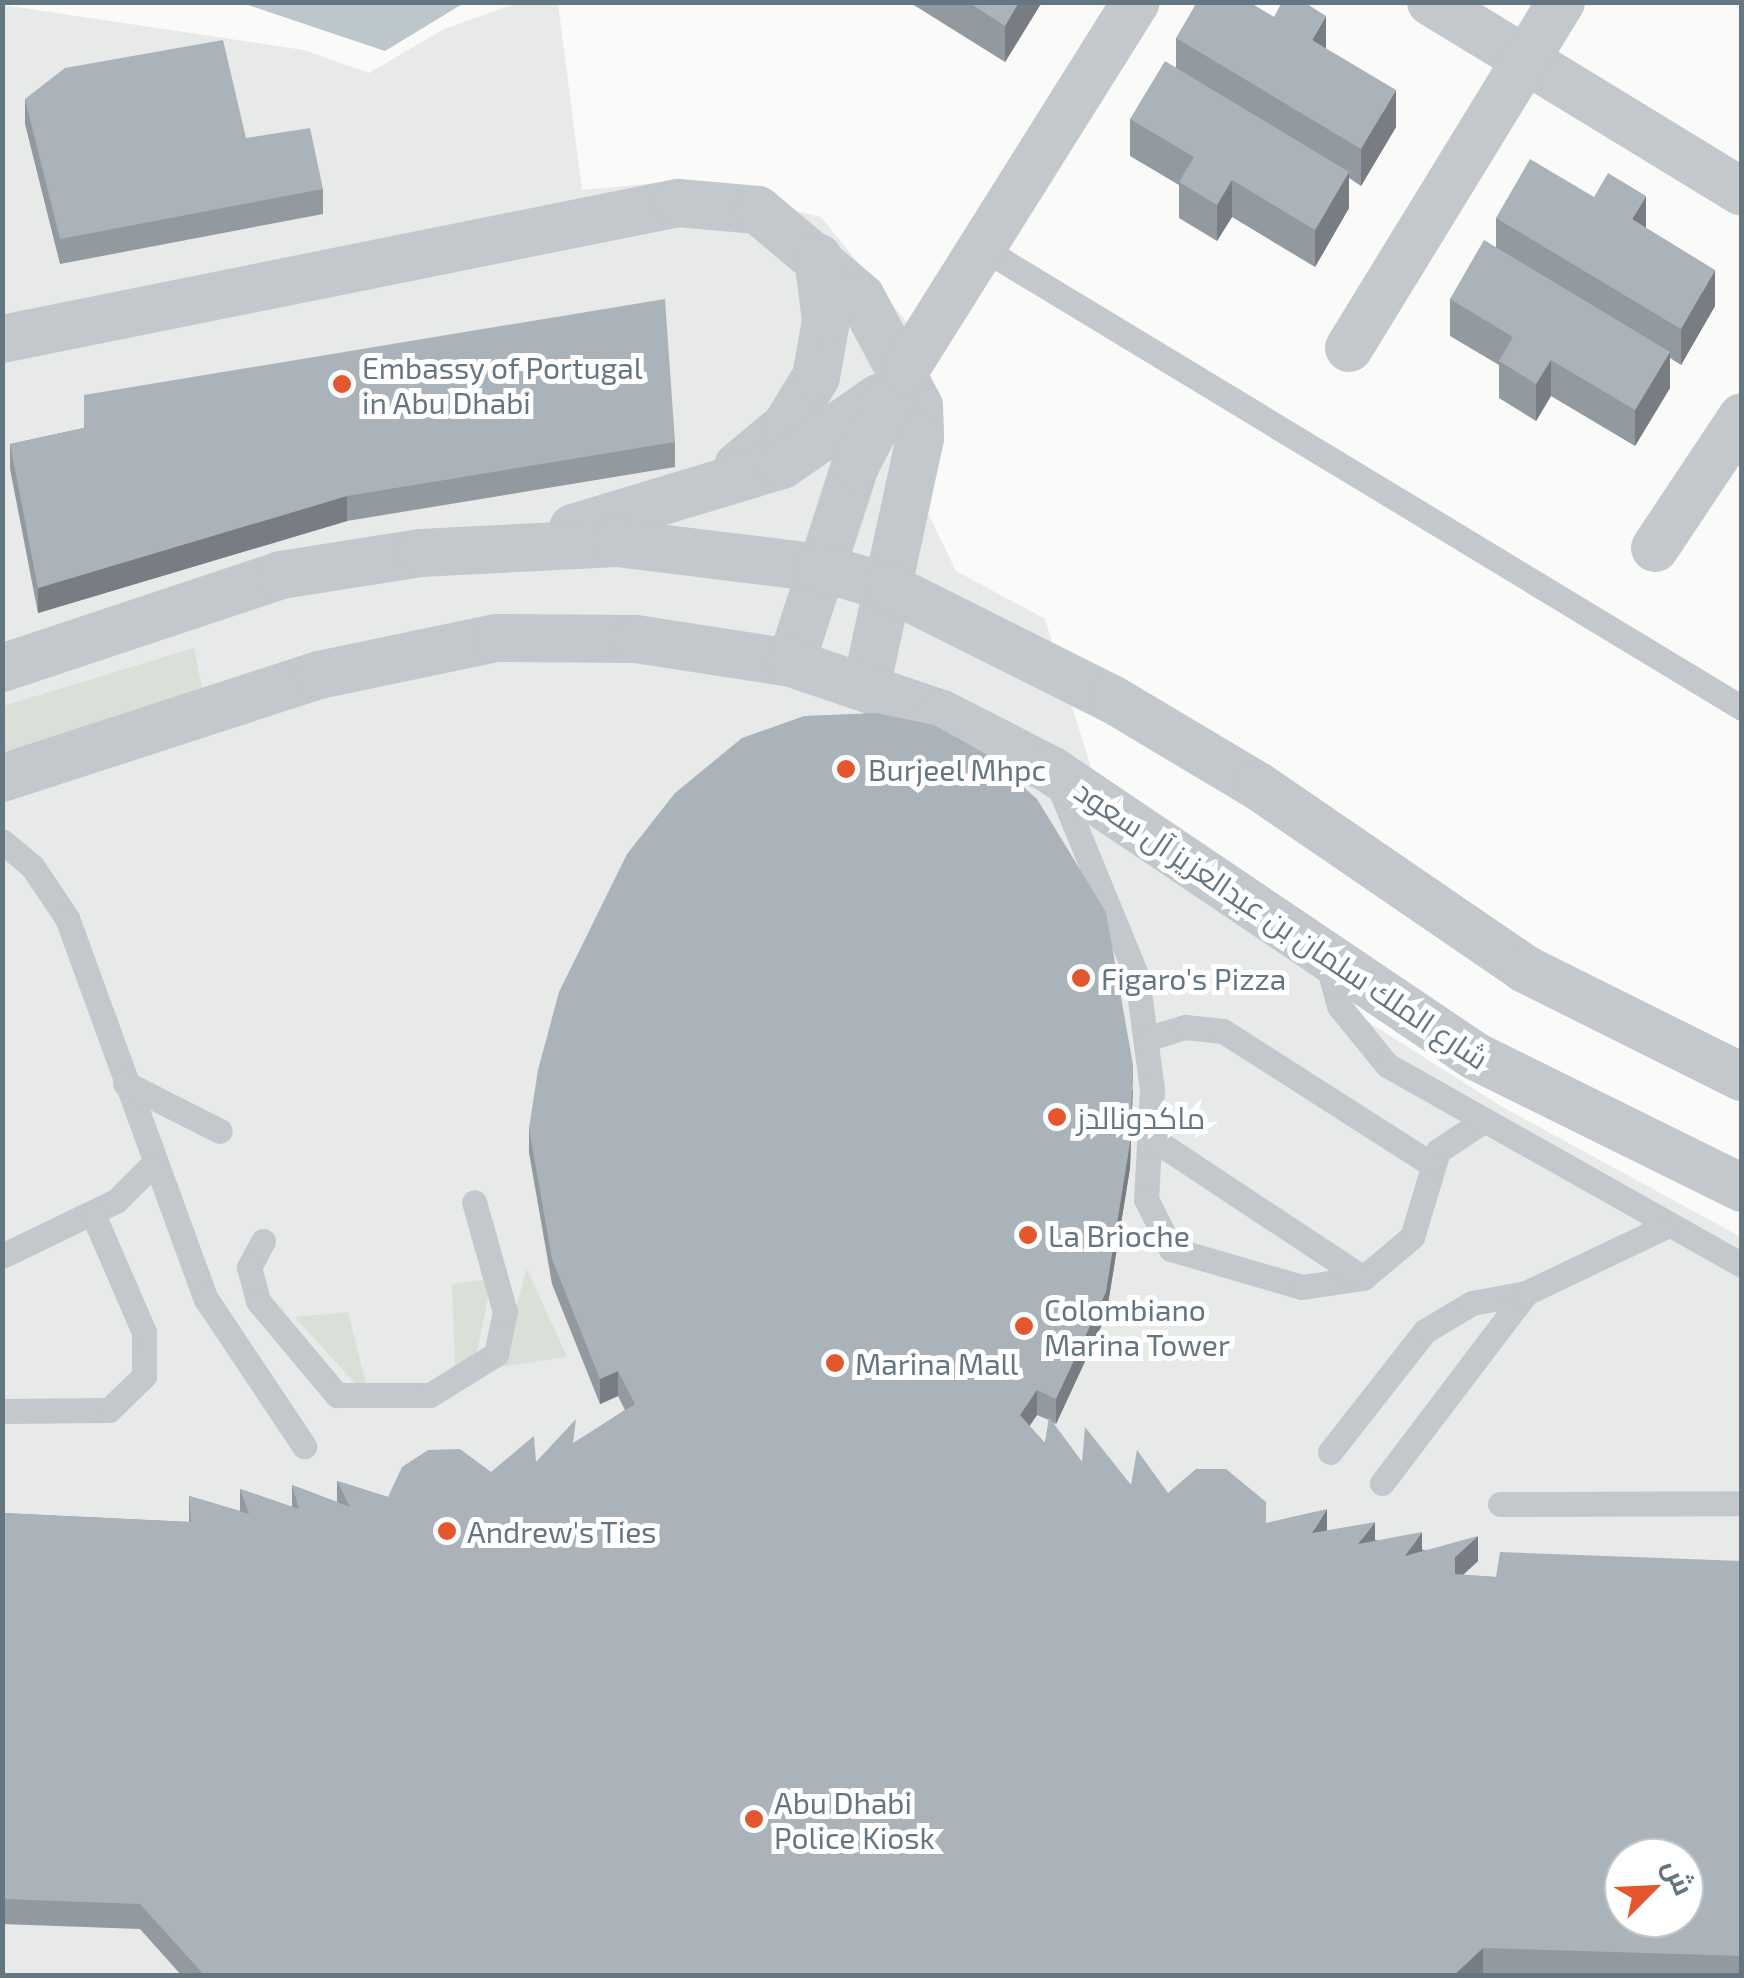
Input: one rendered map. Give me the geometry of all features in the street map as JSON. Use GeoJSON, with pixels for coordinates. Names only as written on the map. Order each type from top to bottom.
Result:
{"type":"FeatureCollection","features":[{"type":"Feature","properties":{"kind":"street"},"geometry":{"type":"LineString","coordinates":[[791,663],[855,466],[905,370],[987,251],[1136,2]]}},
{"type":"Feature","properties":{"kind":"street"},"geometry":{"type":"LineString","coordinates":[[1431,2],[1742,192]]}},
{"type":"Feature","properties":{"kind":"street"},"geometry":{"type":"LineString","coordinates":[[1349,348],[1561,2]]}},
{"type":"Feature","properties":{"kind":"street"},"geometry":{"type":"LineString","coordinates":[[3,339],[705,200],[758,210],[860,297],[905,370],[920,438],[867,684]]}},
{"type":"Feature","properties":{"kind":"street"},"geometry":{"type":"LineString","coordinates":[[705,492],[786,426],[816,377],[826,321],[818,258]]}},
{"type":"Feature","properties":{"kind":"street"},"geometry":{"type":"LineString","coordinates":[[517,544],[705,492],[816,448],[905,370]]}},
{"type":"Feature","properties":{"kind":"street"},"geometry":{"type":"LineString","coordinates":[[1655,548],[1742,416]]}},
{"type":"Feature","properties":{"kind":"street"},"geometry":{"type":"LineString","coordinates":[[2,668],[282,575],[517,544],[617,543],[820,568],[888,587],[1186,742],[1526,969],[1742,1077]]}},
{"type":"Feature","properties":{"kind":"street","name":"شارع الملك سلمان بن عبدالعزيز آل سعود"},"geometry":{"type":"LineString","coordinates":[[2,778],[319,675],[496,638],[636,639],[791,663],[867,684],[1052,770],[1490,1065],[1742,1188]]}},
{"type":"Feature","properties":{"kind":"lane"},"geometry":{"type":"LineString","coordinates":[[987,251],[1742,708]]}},
{"type":"Feature","properties":{"kind":"lane"},"geometry":{"type":"LineString","coordinates":[[1052,770],[1120,924],[1150,1038],[1149,1217],[1171,1249],[1302,1287],[1363,1278],[1412,1237],[1431,1164],[1449,1138],[1480,1123]]}},
{"type":"Feature","properties":{"kind":"lane"},"geometry":{"type":"LineString","coordinates":[[2,841],[32,866],[67,918],[153,1164],[206,1298],[304,1446]]}},
{"type":"Feature","properties":{"kind":"lane"},"geometry":{"type":"LineString","coordinates":[[1326,958],[1339,1006],[1373,1052],[1480,1123],[1662,1228],[1742,1265]]}},
{"type":"Feature","properties":{"kind":"lane"},"geometry":{"type":"LineString","coordinates":[[1150,1038],[1185,1027],[1223,1031],[1431,1164]]}},
{"type":"Feature","properties":{"kind":"lane"},"geometry":{"type":"LineString","coordinates":[[125,1083],[220,1130]]}},
{"type":"Feature","properties":{"kind":"lane"},"geometry":{"type":"LineString","coordinates":[[1150,1137],[1363,1278]]}},
{"type":"Feature","properties":{"kind":"lane"},"geometry":{"type":"LineString","coordinates":[[2,1256],[93,1214],[153,1164]]}},
{"type":"Feature","properties":{"kind":"lane"},"geometry":{"type":"LineString","coordinates":[[264,1241],[249,1267],[258,1302],[337,1395],[430,1395],[496,1354],[505,1312],[474,1202]]}},
{"type":"Feature","properties":{"kind":"lane"},"geometry":{"type":"LineString","coordinates":[[2,1411],[109,1410],[144,1376],[144,1332],[93,1214]]}},
{"type":"Feature","properties":{"kind":"lane"},"geometry":{"type":"LineString","coordinates":[[1330,1452],[1425,1330],[1472,1303],[1526,1294],[1662,1228]]}},
{"type":"Feature","properties":{"kind":"lane"},"geometry":{"type":"LineString","coordinates":[[1382,1483],[1526,1294]]}},
{"type":"Feature","properties":{"kind":"lane"},"geometry":{"type":"LineString","coordinates":[[1500,1504],[1742,1503]]}},
{"type":"Feature","properties":{"kind":"shaded area"},"geometry":{"type":"Polygon","coordinates":[[[242,3],[464,3],[385,51],[242,3]]]}},
{"type":"Feature","properties":{"kind":"shaded area"},"geometry":{"type":"Polygon","coordinates":[[[517,3],[558,3],[582,190],[676,181],[821,217],[913,330],[924,505],[956,571],[1045,619],[1106,816],[1284,941],[1370,1023],[1499,1105],[1741,1237],[1741,1975],[3,1976],[3,5],[304,50],[369,73],[444,29],[517,3]]]}},
{"type":"Feature","properties":{"kind":"shaded area"},"geometry":{"type":"Polygon","coordinates":[[[194,648],[203,693],[3,752],[3,706],[194,648]]]}},
{"type":"Feature","properties":{"kind":"shaded area"},"geometry":{"type":"Polygon","coordinates":[[[527,1269],[567,1357],[499,1367],[527,1269]]]}},
{"type":"Feature","properties":{"kind":"shaded area"},"geometry":{"type":"Polygon","coordinates":[[[492,1279],[474,1366],[455,1366],[452,1284],[492,1279]]]}},
{"type":"Feature","properties":{"kind":"shaded area"},"geometry":{"type":"Polygon","coordinates":[[[348,1312],[370,1400],[295,1317],[348,1312]]]}},
{"type":"Feature","properties":{"kind":"building"},"geometry":{"type":"Polygon","coordinates":[[[968,2],[1019,2],[1005,26],[968,2]]]}},
{"type":"Feature","properties":{"kind":"building"},"geometry":{"type":"Polygon","coordinates":[[[1197,2],[1249,2],[1274,17],[1282,2],[1304,2],[1326,16],[1312,40],[1396,90],[1361,149],[1176,38],[1197,2]]]}},
{"type":"Feature","properties":{"kind":"building"},"geometry":{"type":"Polygon","coordinates":[[[223,40],[246,138],[310,128],[323,189],[60,239],[25,99],[65,68],[223,40]]]}},
{"type":"Feature","properties":{"kind":"building"},"geometry":{"type":"Polygon","coordinates":[[[1165,61],[1349,172],[1315,230],[1232,180],[1217,205],[1179,182],[1194,157],[1130,119],[1165,61]]]}},
{"type":"Feature","properties":{"kind":"building"},"geometry":{"type":"Polygon","coordinates":[[[1530,159],[1594,197],[1608,173],[1646,196],[1632,219],[1715,270],[1681,329],[1496,218],[1530,159]]]}},
{"type":"Feature","properties":{"kind":"building"},"geometry":{"type":"Polygon","coordinates":[[[1484,240],[1670,352],[1635,410],[1551,360],[1536,384],[1499,361],[1513,337],[1450,299],[1484,240]]]}},
{"type":"Feature","properties":{"kind":"building"},"geometry":{"type":"Polygon","coordinates":[[[665,299],[675,442],[347,496],[38,588],[10,444],[84,428],[84,395],[665,299]]]}},
{"type":"Feature","properties":{"kind":"building","name":"Marina Mall"},"geometry":{"type":"Polygon","coordinates":[[[876,713],[934,725],[986,754],[1037,799],[1106,912],[1133,1065],[1130,1143],[1106,1292],[1056,1399],[1037,1390],[1020,1415],[1045,1443],[1049,1417],[1082,1462],[1085,1427],[1131,1485],[1137,1450],[1168,1493],[1196,1469],[1226,1469],[1266,1502],[1266,1523],[1327,1509],[1312,1533],[1375,1522],[1358,1544],[1422,1532],[1405,1556],[1478,1536],[1455,1557],[1455,1574],[1496,1577],[1500,1552],[1742,1561],[1742,1956],[1483,1948],[1453,1976],[205,1976],[140,1904],[2,1899],[2,1513],[191,1522],[189,1496],[249,1514],[240,1489],[299,1509],[292,1485],[350,1507],[337,1481],[388,1497],[402,1467],[428,1450],[460,1449],[491,1472],[534,1436],[536,1462],[576,1419],[573,1443],[635,1404],[618,1371],[600,1379],[552,1259],[529,1128],[538,1070],[559,992],[627,854],[675,793],[742,738],[804,716],[876,713]]]}},
{"type":"Feature","properties":{"kind":"place","name":"Embassy of Portugal in Abu Dhabi"},"geometry":{"type":"Point","coordinates":[342,384]}},
{"type":"Feature","properties":{"kind":"place","name":"Burjeel Mhpc"},"geometry":{"type":"Point","coordinates":[846,769]}},
{"type":"Feature","properties":{"kind":"place","name":"Figaro's Pizza"},"geometry":{"type":"Point","coordinates":[1081,978]}},
{"type":"Feature","properties":{"kind":"place","name":"ماكدونالدز"},"geometry":{"type":"Point","coordinates":[1057,1117]}},
{"type":"Feature","properties":{"kind":"place","name":"La Brioche"},"geometry":{"type":"Point","coordinates":[1028,1235]}},
{"type":"Feature","properties":{"kind":"place","name":"Colombiano Marina Tower"},"geometry":{"type":"Point","coordinates":[1024,1326]}},
{"type":"Feature","properties":{"kind":"place","name":"Marina Mall"},"geometry":{"type":"Point","coordinates":[835,1363]}},
{"type":"Feature","properties":{"kind":"place","name":"Andrew's Ties"},"geometry":{"type":"Point","coordinates":[447,1531]}},
{"type":"Feature","properties":{"kind":"place","name":"Abu Dhabi Police Kiosk"},"geometry":{"type":"Point","coordinates":[754,1819]}}]}
